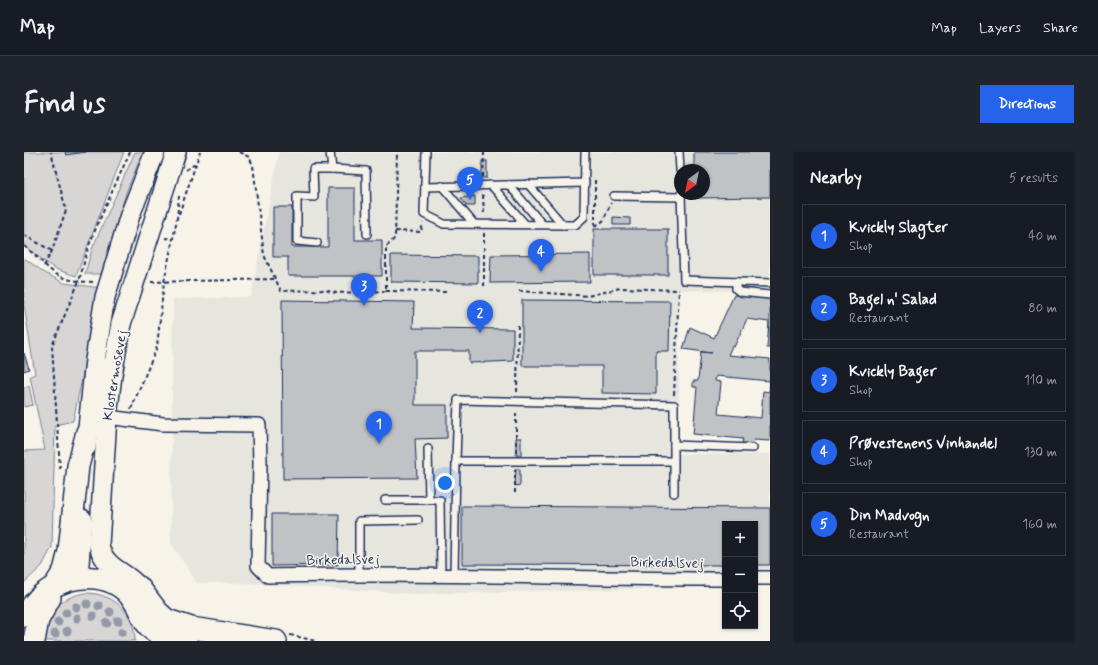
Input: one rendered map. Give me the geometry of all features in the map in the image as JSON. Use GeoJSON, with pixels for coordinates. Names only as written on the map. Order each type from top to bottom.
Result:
{"type":"FeatureCollection","features":[{"type":"Feature","properties":{"kind":"main road","name":"Klostermosevej"},"geometry":{"type":"LineString","coordinates":[[86,432],[105,297],[130,215],[156,152]]}},
{"type":"Feature","properties":{"kind":"main road","name":"Klostermosevej"},"geometry":{"type":"LineString","coordinates":[[139,587],[133,581],[110,566],[101,554],[99,545],[106,417],[121,324],[176,152]]}},
{"type":"Feature","properties":{"kind":"main road"},"geometry":{"type":"LineString","coordinates":[[34,641],[38,620],[46,603],[58,591],[64,582],[64,571],[69,551],[78,466],[86,432]]}},
{"type":"Feature","properties":{"kind":"main road"},"geometry":{"type":"LineString","coordinates":[[24,616],[41,595],[64,582],[98,578],[118,585],[133,599],[145,631]]}},
{"type":"Feature","properties":{"kind":"main road"},"geometry":{"type":"LineString","coordinates":[[139,587],[143,596],[145,631]]}},
{"type":"Feature","properties":{"kind":"main road"},"geometry":{"type":"LineString","coordinates":[[139,587],[158,612],[173,623],[191,628],[276,641]]}},
{"type":"Feature","properties":{"kind":"main road"},"geometry":{"type":"LineString","coordinates":[[145,631],[154,631],[159,634],[186,641]]}},
{"type":"Feature","properties":{"kind":"street","name":"Birkedalsvej"},"geometry":{"type":"LineString","coordinates":[[106,417],[163,424],[259,425],[260,463],[258,566],[268,576],[359,574],[722,579]]}},
{"type":"Feature","properties":{"kind":"street"},"geometry":{"type":"LineString","coordinates":[[758,578],[770,578]]}},
{"type":"Feature","properties":{"kind":"lane"},"geometry":{"type":"LineString","coordinates":[[330,152],[332,169]]}},
{"type":"Feature","properties":{"kind":"lane"},"geometry":{"type":"LineString","coordinates":[[426,152],[424,214],[444,224],[563,225],[575,225],[584,216],[585,152]]}},
{"type":"Feature","properties":{"kind":"lane"},"geometry":{"type":"LineString","coordinates":[[680,152],[680,164]]}},
{"type":"Feature","properties":{"kind":"lane"},"geometry":{"type":"LineString","coordinates":[[317,243],[298,241],[297,196],[314,197],[313,169],[366,170],[367,234]]}},
{"type":"Feature","properties":{"kind":"lane"},"geometry":{"type":"LineString","coordinates":[[425,187],[585,183]]}},
{"type":"Feature","properties":{"kind":"lane"},"geometry":{"type":"LineString","coordinates":[[528,184],[563,225]]}},
{"type":"Feature","properties":{"kind":"lane"},"geometry":{"type":"LineString","coordinates":[[491,185],[525,224]]}},
{"type":"Feature","properties":{"kind":"lane"},"geometry":{"type":"LineString","coordinates":[[509,185],[542,224]]}},
{"type":"Feature","properties":{"kind":"lane"},"geometry":{"type":"LineString","coordinates":[[442,186],[474,224]]}},
{"type":"Feature","properties":{"kind":"lane"},"geometry":{"type":"LineString","coordinates":[[614,196],[674,195]]}},
{"type":"Feature","properties":{"kind":"lane"},"geometry":{"type":"LineString","coordinates":[[681,200],[684,280],[770,283]]}},
{"type":"Feature","properties":{"kind":"lane"},"geometry":{"type":"LineString","coordinates":[[736,282],[736,290],[740,292],[770,295]]}},
{"type":"Feature","properties":{"kind":"lane"},"geometry":{"type":"LineString","coordinates":[[448,576],[456,461],[458,400],[674,405],[674,492]]}},
{"type":"Feature","properties":{"kind":"lane"},"geometry":{"type":"LineString","coordinates":[[674,445],[753,448]]}},
{"type":"Feature","properties":{"kind":"lane"},"geometry":{"type":"LineString","coordinates":[[428,449],[429,500]]}},
{"type":"Feature","properties":{"kind":"lane"},"geometry":{"type":"LineString","coordinates":[[456,461],[674,461]]}},
{"type":"Feature","properties":{"kind":"lane"},"geometry":{"type":"LineString","coordinates":[[385,500],[440,500],[448,576]]}},
{"type":"Feature","properties":{"kind":"lane"},"geometry":{"type":"LineString","coordinates":[[359,574],[359,521],[418,520]]}},
{"type":"Feature","properties":{"kind":"path"},"geometry":{"type":"LineString","coordinates":[[44,266],[52,251],[66,210],[51,152]]}},
{"type":"Feature","properties":{"kind":"path"},"geometry":{"type":"LineString","coordinates":[[60,476],[52,346],[79,281],[89,245],[106,202],[130,152]]}},
{"type":"Feature","properties":{"kind":"path"},"geometry":{"type":"LineString","coordinates":[[126,420],[157,347],[164,282],[177,219],[200,152]]}},
{"type":"Feature","properties":{"kind":"path"},"geometry":{"type":"LineString","coordinates":[[239,152],[248,157],[253,165],[264,255],[281,291],[325,290],[336,293],[386,291],[449,292]]}},
{"type":"Feature","properties":{"kind":"path"},"geometry":{"type":"LineString","coordinates":[[386,291],[386,247],[395,238],[397,152]]}},
{"type":"Feature","properties":{"kind":"path"},"geometry":{"type":"LineString","coordinates":[[595,174],[595,226],[603,221],[614,196]]}},
{"type":"Feature","properties":{"kind":"path"},"geometry":{"type":"LineString","coordinates":[[395,231],[421,232],[424,214]]}},
{"type":"Feature","properties":{"kind":"path"},"geometry":{"type":"LineString","coordinates":[[24,235],[52,251]]}},
{"type":"Feature","properties":{"kind":"path"},"geometry":{"type":"LineString","coordinates":[[166,238],[173,239]]}},
{"type":"Feature","properties":{"kind":"path"},"geometry":{"type":"LineString","coordinates":[[24,246],[44,266],[66,280],[94,282]]}},
{"type":"Feature","properties":{"kind":"path"},"geometry":{"type":"LineString","coordinates":[[146,282],[275,279]]}},
{"type":"Feature","properties":{"kind":"path"},"geometry":{"type":"LineString","coordinates":[[674,405],[679,290],[684,280]]}},
{"type":"Feature","properties":{"kind":"path"},"geometry":{"type":"LineString","coordinates":[[519,291],[588,296],[620,288],[679,290]]}},
{"type":"Feature","properties":{"kind":"shaded area"},"geometry":{"type":"Polygon","coordinates":[[[24,152],[124,152],[76,276],[55,269],[24,246],[24,152]]]}},
{"type":"Feature","properties":{"kind":"shaded area"},"geometry":{"type":"Polygon","coordinates":[[[135,152],[143,152],[127,190],[101,274],[85,274],[92,249],[135,152]]]}},
{"type":"Feature","properties":{"kind":"shaded area"},"geometry":{"type":"Polygon","coordinates":[[[279,152],[770,152],[770,291],[679,290],[679,454],[770,454],[770,585],[758,586],[758,521],[722,521],[722,587],[413,594],[244,583],[197,583],[171,543],[173,299],[251,297],[279,152]]]}},
{"type":"Feature","properties":{"kind":"shaded area"},"geometry":{"type":"Polygon","coordinates":[[[24,258],[45,273],[64,283],[101,288],[73,421],[55,425],[52,547],[42,566],[24,583],[24,451],[45,450],[30,376],[35,374],[24,305],[24,258]]]}},
{"type":"Feature","properties":{"kind":"shaded area"},"geometry":{"type":"Polygon","coordinates":[[[29,386],[33,405],[24,407],[24,387],[29,386]]]}},
{"type":"Feature","properties":{"kind":"shaded area"},"geometry":{"type":"Polygon","coordinates":[[[85,593],[105,596],[120,606],[127,613],[131,621],[135,641],[44,641],[45,631],[55,609],[67,599],[75,595],[85,593]]]}},
{"type":"Feature","properties":{"kind":"building"},"geometry":{"type":"Polygon","coordinates":[[[65,152],[86,152],[66,155],[65,152]]]}},
{"type":"Feature","properties":{"kind":"building"},"geometry":{"type":"Polygon","coordinates":[[[694,152],[770,152],[770,197],[710,198],[710,164],[694,164],[694,152]]]}},
{"type":"Feature","properties":{"kind":"building"},"geometry":{"type":"Polygon","coordinates":[[[482,161],[487,161],[487,178],[482,178],[482,161]]]}},
{"type":"Feature","properties":{"kind":"building"},"geometry":{"type":"Polygon","coordinates":[[[328,188],[355,188],[355,240],[382,240],[382,276],[288,276],[288,257],[273,257],[273,207],[292,207],[292,247],[328,247],[328,188]]]}},
{"type":"Feature","properties":{"kind":"building"},"geometry":{"type":"Polygon","coordinates":[[[475,196],[475,206],[467,206],[461,198],[475,196]]]}},
{"type":"Feature","properties":{"kind":"building"},"geometry":{"type":"Polygon","coordinates":[[[613,217],[630,218],[630,225],[613,225],[613,217]]]}},
{"type":"Feature","properties":{"kind":"building"},"geometry":{"type":"Polygon","coordinates":[[[594,229],[668,229],[668,275],[594,275],[594,229]]]}},
{"type":"Feature","properties":{"kind":"building"},"geometry":{"type":"Polygon","coordinates":[[[590,254],[590,282],[490,283],[491,255],[590,254]]]}},
{"type":"Feature","properties":{"kind":"building"},"geometry":{"type":"Polygon","coordinates":[[[391,255],[478,256],[478,283],[391,282],[391,255]]]}},
{"type":"Feature","properties":{"kind":"building"},"geometry":{"type":"Polygon","coordinates":[[[734,295],[770,298],[770,348],[767,348],[769,322],[747,319],[734,347],[732,346],[728,355],[770,359],[770,381],[770,441],[754,440],[753,444],[742,443],[743,439],[693,434],[697,387],[693,387],[693,381],[698,381],[701,352],[712,353],[683,349],[690,327],[714,338],[734,295]],[[716,376],[715,381],[721,382],[718,414],[761,418],[763,391],[769,392],[770,381],[716,376]]]}},
{"type":"Feature","properties":{"kind":"building"},"geometry":{"type":"Polygon","coordinates":[[[282,300],[414,302],[413,328],[513,329],[513,361],[469,363],[469,351],[415,351],[415,405],[447,405],[447,438],[415,439],[417,478],[283,479],[282,300]]]}},
{"type":"Feature","properties":{"kind":"building"},"geometry":{"type":"Polygon","coordinates":[[[522,300],[670,301],[669,351],[656,351],[656,394],[602,393],[602,366],[522,366],[522,300]]]}},
{"type":"Feature","properties":{"kind":"building"},"geometry":{"type":"Polygon","coordinates":[[[24,353],[29,369],[24,371],[24,353]]]}},
{"type":"Feature","properties":{"kind":"building"},"geometry":{"type":"Polygon","coordinates":[[[516,438],[521,438],[521,455],[516,455],[516,438]]]}},
{"type":"Feature","properties":{"kind":"building"},"geometry":{"type":"Polygon","coordinates":[[[516,469],[520,469],[520,485],[515,486],[516,469]]]}},
{"type":"Feature","properties":{"kind":"building"},"geometry":{"type":"Polygon","coordinates":[[[462,506],[770,508],[770,565],[758,565],[758,521],[722,521],[722,565],[462,564],[462,506]]]}},
{"type":"Feature","properties":{"kind":"building"},"geometry":{"type":"Polygon","coordinates":[[[272,514],[339,514],[338,565],[272,566],[272,514]]]}},
{"type":"Feature","properties":{"kind":"place","name":"Din Madvogn"},"geometry":{"type":"Point","coordinates":[470,200]}},
{"type":"Feature","properties":{"kind":"place","name":"Prøvestenens Vinhandel"},"geometry":{"type":"Point","coordinates":[541,272]}},
{"type":"Feature","properties":{"kind":"place","name":"Kvickly Bager"},"geometry":{"type":"Point","coordinates":[364,306]}},
{"type":"Feature","properties":{"kind":"place","name":"Bagel n' Salad"},"geometry":{"type":"Point","coordinates":[480,333]}},
{"type":"Feature","properties":{"kind":"place","name":"Kvickly Slagter"},"geometry":{"type":"Point","coordinates":[379,444]}}]}
